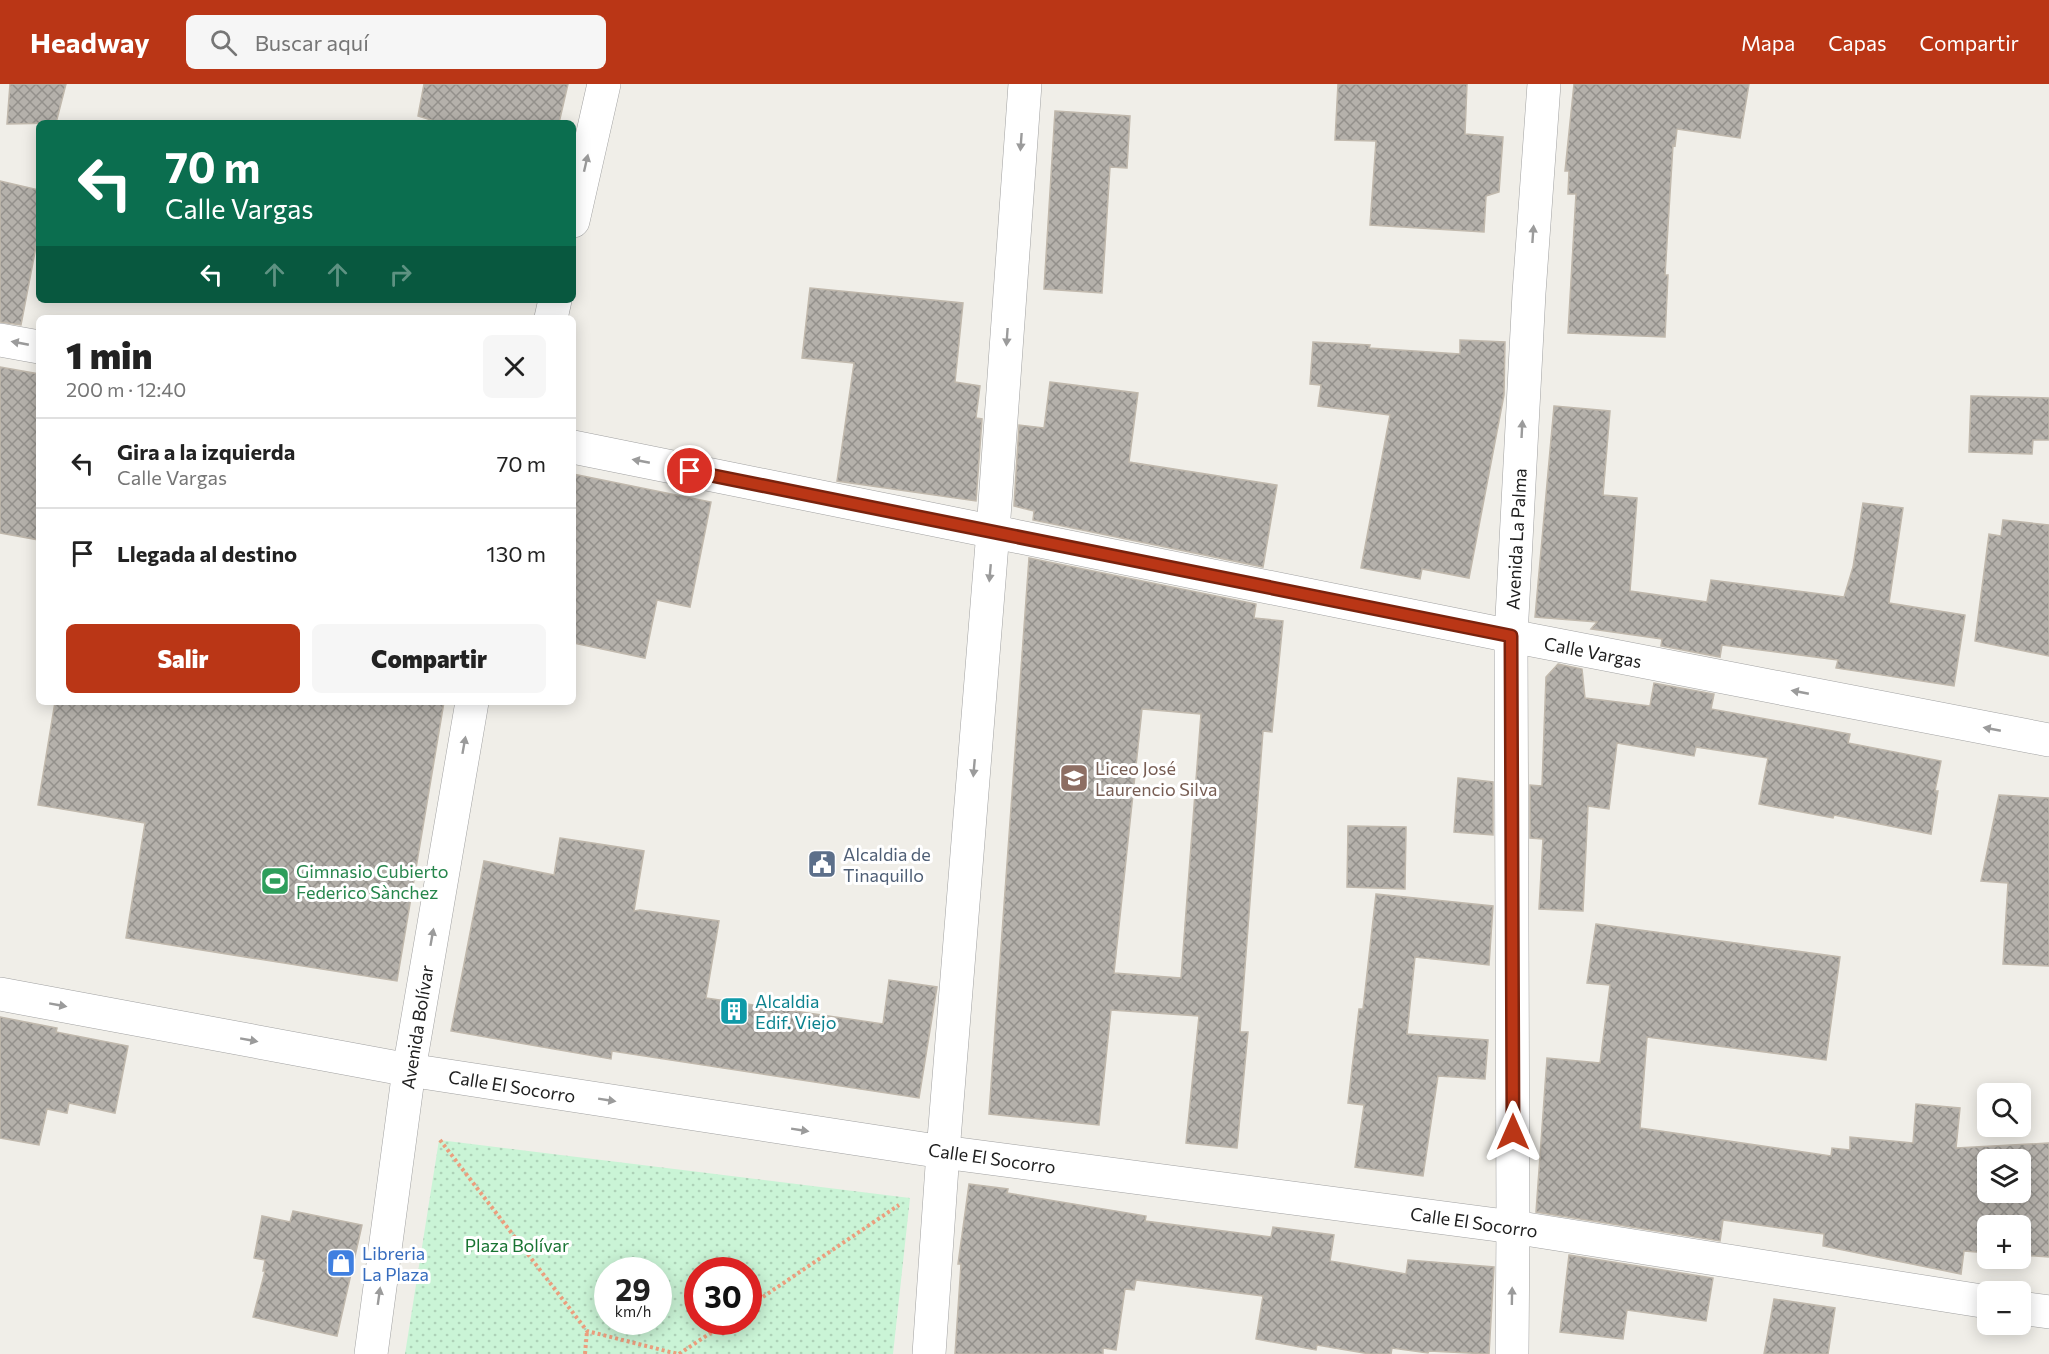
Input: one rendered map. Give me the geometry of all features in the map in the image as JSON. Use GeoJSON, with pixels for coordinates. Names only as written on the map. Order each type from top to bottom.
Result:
{"type":"FeatureCollection","features":[{"type":"Feature","properties":{"kind":"street"},"geometry":{"type":"LineString","coordinates":[[576,208],[604,84]]}},
{"type":"Feature","properties":{"kind":"street"},"geometry":{"type":"LineString","coordinates":[[929,1354],[1025,84]]}},
{"type":"Feature","properties":{"kind":"street","name":"Avenida La Palma"},"geometry":{"type":"LineString","coordinates":[[1512,1354],[1511,636],[1529,293],[1544,84]]}},
{"type":"Feature","properties":{"kind":"street"},"geometry":{"type":"LineString","coordinates":[[0,340],[36,346]]}},
{"type":"Feature","properties":{"kind":"street","name":"Calle Vargas"},"geometry":{"type":"LineString","coordinates":[[576,448],[1511,636],[2049,740]]}},
{"type":"Feature","properties":{"kind":"street","name":"Avenida Bolívar"},"geometry":{"type":"LineString","coordinates":[[371,1354],[409,1070],[471,705]]}},
{"type":"Feature","properties":{"kind":"street","name":"Calle El Socorro"},"geometry":{"type":"LineString","coordinates":[[0,994],[409,1070],[943,1152],[1513,1227],[1977,1300]]}},
{"type":"Feature","properties":{"kind":"street"},"geometry":{"type":"LineString","coordinates":[[2031,1310],[2049,1312]]}},
{"type":"Feature","properties":{"kind":"path"},"geometry":{"type":"LineString","coordinates":[[439,1140],[587,1331],[679,1354],[708,1335]]}},
{"type":"Feature","properties":{"kind":"path"},"geometry":{"type":"LineString","coordinates":[[762,1298],[900,1204]]}},
{"type":"Feature","properties":{"kind":"path"},"geometry":{"type":"LineString","coordinates":[[585,1354],[587,1331]]}},
{"type":"Feature","properties":{"kind":"green space","name":"Plaza Bolívar"},"geometry":{"type":"Polygon","coordinates":[[[439,1140],[910,1198],[893,1354],[405,1354],[439,1140]]]}},
{"type":"Feature","properties":{"kind":"building"},"geometry":{"type":"Polygon","coordinates":[[[10,84],[66,84],[57,120],[7,124],[10,84]]]}},
{"type":"Feature","properties":{"kind":"building"},"geometry":{"type":"Polygon","coordinates":[[[424,84],[568,84],[560,120],[431,120],[418,116],[424,84]]]}},
{"type":"Feature","properties":{"kind":"building"},"geometry":{"type":"Polygon","coordinates":[[[1338,84],[1467,84],[1465,134],[1503,137],[1499,192],[1486,196],[1484,232],[1370,225],[1376,141],[1335,140],[1338,84]]]}},
{"type":"Feature","properties":{"kind":"building"},"geometry":{"type":"Polygon","coordinates":[[[1574,84],[1749,84],[1740,138],[1677,129],[1675,146],[1673,145],[1665,275],[1668,275],[1665,337],[1568,333],[1576,194],[1568,194],[1569,171],[1565,171],[1574,84]]]}},
{"type":"Feature","properties":{"kind":"building"},"geometry":{"type":"Polygon","coordinates":[[[1055,111],[1130,116],[1127,168],[1110,167],[1102,293],[1044,289],[1055,111]]]}},
{"type":"Feature","properties":{"kind":"building"},"geometry":{"type":"Polygon","coordinates":[[[0,181],[36,189],[36,247],[21,325],[0,322],[0,181]]]}},
{"type":"Feature","properties":{"kind":"building"},"geometry":{"type":"Polygon","coordinates":[[[810,288],[963,303],[955,382],[980,386],[976,418],[982,419],[976,501],[837,481],[854,363],[802,358],[810,288]]]}},
{"type":"Feature","properties":{"kind":"building"},"geometry":{"type":"Polygon","coordinates":[[[1460,340],[1505,342],[1504,395],[1469,578],[1422,569],[1420,579],[1361,568],[1390,415],[1318,406],[1321,385],[1310,384],[1313,342],[1460,354],[1460,340]]]}},
{"type":"Feature","properties":{"kind":"building"},"geometry":{"type":"Polygon","coordinates":[[[0,367],[36,373],[36,539],[0,533],[0,367]]]}},
{"type":"Feature","properties":{"kind":"building"},"geometry":{"type":"Polygon","coordinates":[[[1050,382],[1138,393],[1129,462],[1277,485],[1263,567],[1033,520],[1034,511],[1014,506],[1019,425],[1044,428],[1050,382]]]}},
{"type":"Feature","properties":{"kind":"building"},"geometry":{"type":"Polygon","coordinates":[[[1971,396],[2049,398],[2049,440],[2033,440],[2032,454],[1969,452],[1971,396]]]}},
{"type":"Feature","properties":{"kind":"building"},"geometry":{"type":"Polygon","coordinates":[[[1554,406],[1610,411],[1603,495],[1637,498],[1630,591],[1707,602],[1711,580],[1844,597],[1853,567],[1863,503],[1903,508],[1889,603],[1965,615],[1954,686],[1836,668],[1838,660],[1722,645],[1720,657],[1661,646],[1662,639],[1591,629],[1597,622],[1535,617],[1554,406]]]}},
{"type":"Feature","properties":{"kind":"building"},"geometry":{"type":"Polygon","coordinates":[[[576,475],[711,502],[690,607],[657,600],[645,658],[576,644],[576,475]]]}},
{"type":"Feature","properties":{"kind":"building"},"geometry":{"type":"Polygon","coordinates":[[[2003,520],[2049,525],[2049,656],[1975,641],[1989,534],[2001,536],[2003,520]]]}},
{"type":"Feature","properties":{"kind":"building","name":"Liceo José Laurencio Silva"},"geometry":{"type":"Polygon","coordinates":[[[1029,558],[1256,604],[1254,618],[1283,621],[1272,732],[1263,731],[1240,1032],[1248,1032],[1237,1148],[1186,1143],[1199,1016],[1111,1010],[1099,1125],[989,1114],[1029,558]],[[1142,709],[1114,973],[1181,978],[1201,714],[1142,709]]]}},
{"type":"Feature","properties":{"kind":"building"},"geometry":{"type":"Polygon","coordinates":[[[1558,664],[1582,669],[1585,698],[1650,706],[1654,683],[1714,694],[1711,709],[1850,734],[1848,743],[1941,761],[1935,791],[1938,791],[1931,834],[1834,815],[1833,818],[1759,804],[1768,758],[1696,747],[1694,756],[1617,743],[1609,809],[1588,806],[1583,911],[1539,909],[1543,839],[1530,838],[1530,785],[1542,786],[1546,677],[1558,664]]]}},
{"type":"Feature","properties":{"kind":"building","name":"Gimnasio Cubierto Federico Sànchez"},"geometry":{"type":"Polygon","coordinates":[[[55,705],[443,705],[397,981],[126,938],[145,823],[38,805],[55,705]]]}},
{"type":"Feature","properties":{"kind":"building"},"geometry":{"type":"Polygon","coordinates":[[[1458,778],[1493,782],[1493,835],[1454,832],[1458,778]]]}},
{"type":"Feature","properties":{"kind":"building"},"geometry":{"type":"Polygon","coordinates":[[[1999,795],[2049,798],[2049,966],[2003,964],[2008,883],[1981,881],[1999,795]]]}},
{"type":"Feature","properties":{"kind":"building"},"geometry":{"type":"Polygon","coordinates":[[[1348,826],[1406,827],[1405,889],[1347,887],[1348,826]]]}},
{"type":"Feature","properties":{"kind":"building"},"geometry":{"type":"Polygon","coordinates":[[[560,838],[644,851],[634,911],[719,921],[706,998],[883,1024],[889,980],[937,987],[919,1098],[612,1051],[611,1059],[451,1031],[484,861],[554,875],[560,838]]]}},
{"type":"Feature","properties":{"kind":"building"},"geometry":{"type":"Polygon","coordinates":[[[1376,894],[1493,906],[1489,965],[1415,957],[1407,1034],[1488,1040],[1485,1079],[1438,1076],[1423,1176],[1355,1167],[1364,1105],[1348,1103],[1359,1009],[1363,1009],[1376,894]]]}},
{"type":"Feature","properties":{"kind":"building"},"geometry":{"type":"Polygon","coordinates":[[[1596,924],[1840,957],[1826,1060],[1647,1037],[1640,1128],[1831,1156],[1832,1148],[1850,1150],[1850,1137],[1913,1143],[1916,1104],[1960,1108],[1956,1148],[2049,1143],[2049,1257],[2031,1256],[2031,1215],[1977,1215],[1977,1252],[1964,1251],[1961,1274],[1823,1246],[1824,1234],[1723,1220],[1720,1241],[1536,1212],[1547,1058],[1600,1063],[1610,985],[1587,983],[1596,924]]]}},
{"type":"Feature","properties":{"kind":"building"},"geometry":{"type":"Polygon","coordinates":[[[0,1017],[57,1028],[56,1032],[128,1046],[115,1113],[69,1103],[67,1113],[47,1109],[39,1145],[0,1138],[0,1017]]]}},
{"type":"Feature","properties":{"kind":"building"},"geometry":{"type":"Polygon","coordinates":[[[969,1184],[1008,1189],[1007,1193],[1146,1216],[1145,1221],[1271,1237],[1273,1227],[1334,1235],[1330,1261],[1406,1274],[1408,1260],[1494,1267],[1489,1354],[1429,1351],[1428,1353],[1392,1348],[1391,1354],[1370,1354],[1317,1345],[1316,1350],[1256,1339],[1263,1296],[1136,1280],[1134,1290],[1125,1289],[1116,1350],[1103,1348],[1103,1354],[955,1354],[961,1264],[958,1264],[969,1184]]]}},
{"type":"Feature","properties":{"kind":"building"},"geometry":{"type":"Polygon","coordinates":[[[293,1211],[362,1225],[337,1336],[253,1317],[265,1271],[263,1271],[265,1260],[254,1258],[262,1216],[290,1222],[293,1211]]]}},
{"type":"Feature","properties":{"kind":"building"},"geometry":{"type":"Polygon","coordinates":[[[1569,1255],[1713,1278],[1706,1321],[1627,1310],[1623,1339],[1560,1332],[1569,1255]]]}},
{"type":"Feature","properties":{"kind":"building"},"geometry":{"type":"Polygon","coordinates":[[[1774,1299],[1835,1308],[1828,1354],[1764,1354],[1774,1299]]]}},
{"type":"Feature","properties":{"kind":"place","name":"Liceo José Laurencio Silva"},"geometry":{"type":"Point","coordinates":[1074,778]}},
{"type":"Feature","properties":{"kind":"place","name":"Alcaldia de Tinaquillo"},"geometry":{"type":"Point","coordinates":[822,864]}},
{"type":"Feature","properties":{"kind":"place","name":"Gimnasio Cubierto Federico Sànchez"},"geometry":{"type":"Point","coordinates":[275,881]}},
{"type":"Feature","properties":{"kind":"place","name":"Alcaldia Edif. Viejo"},"geometry":{"type":"Point","coordinates":[734,1011]}},
{"type":"Feature","properties":{"kind":"place","name":"Libreria La Plaza"},"geometry":{"type":"Point","coordinates":[341,1263]}},
{"type":"Feature","properties":{"kind":"route"},"geometry":{"type":"LineString","coordinates":[[690,471],[1511,636],[1513,1132]]}}]}
